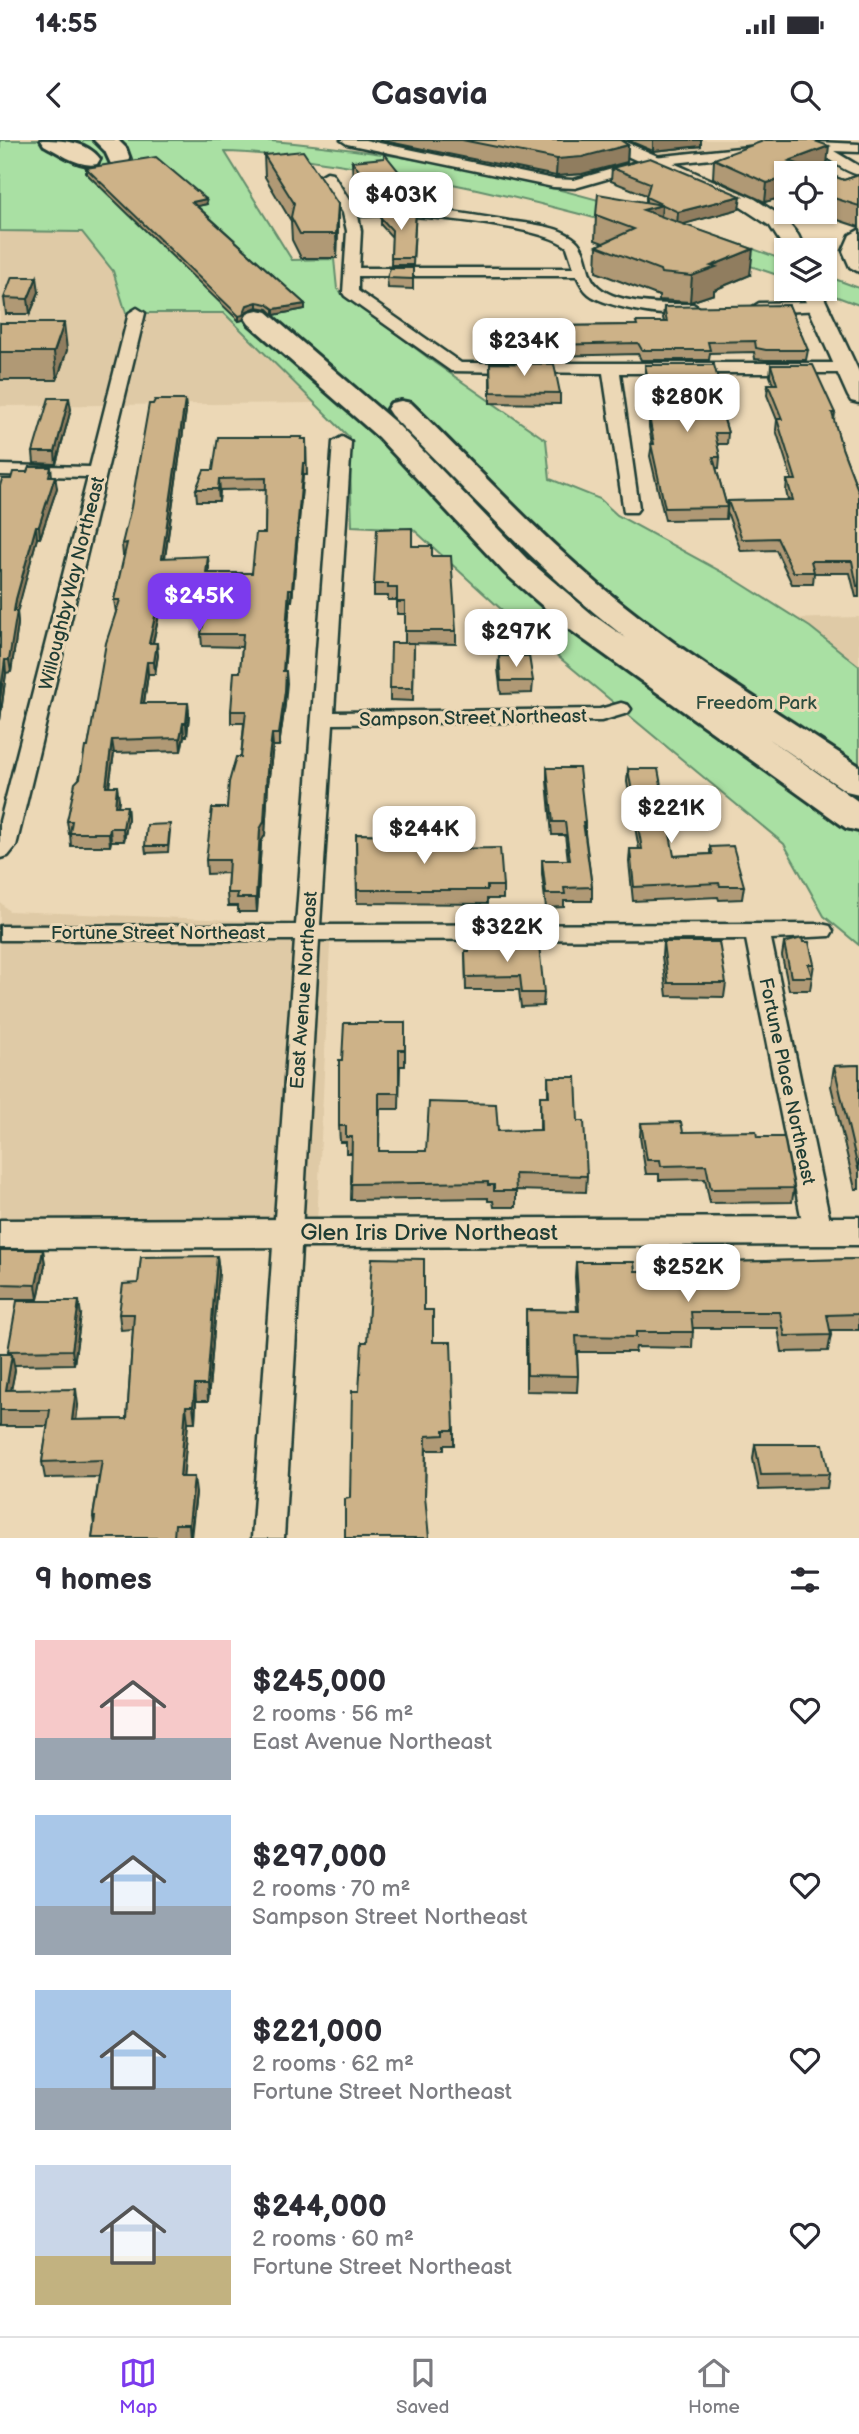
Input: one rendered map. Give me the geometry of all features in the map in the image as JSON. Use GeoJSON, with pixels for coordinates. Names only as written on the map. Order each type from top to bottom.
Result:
{"type":"FeatureCollection","features":[{"type":"Feature","properties":{"kind":"highway"},"geometry":{"type":"LineString","coordinates":[[52,140],[119,159],[115,148],[106,140]]}},
{"type":"Feature","properties":{"kind":"highway"},"geometry":{"type":"LineString","coordinates":[[859,783],[627,623],[589,592],[498,508],[390,399],[272,315],[388,431],[516,566],[581,622],[859,820]]}},
{"type":"Feature","properties":{"kind":"main road"},"geometry":{"type":"LineString","coordinates":[[606,140],[748,203],[776,222],[789,238]]}},
{"type":"Feature","properties":{"kind":"main road"},"geometry":{"type":"LineString","coordinates":[[815,301],[859,396]]}},
{"type":"Feature","properties":{"kind":"main road","name":"Glen Iris Drive Northeast"},"geometry":{"type":"LineString","coordinates":[[0,1234],[859,1231]]}},
{"type":"Feature","properties":{"kind":"street"},"geometry":{"type":"LineString","coordinates":[[347,140],[553,183],[575,184],[654,161],[818,146],[859,148]]}},
{"type":"Feature","properties":{"kind":"street"},"geometry":{"type":"LineString","coordinates":[[818,146],[844,165],[859,171]]}},
{"type":"Feature","properties":{"kind":"street"},"geometry":{"type":"LineString","coordinates":[[327,176],[350,213],[354,231],[350,293],[457,369],[847,368]]}},
{"type":"Feature","properties":{"kind":"street"},"geometry":{"type":"LineString","coordinates":[[350,213],[422,209],[535,230],[566,240],[578,251],[587,284],[615,301],[662,309],[703,309]]}},
{"type":"Feature","properties":{"kind":"street"},"geometry":{"type":"LineString","coordinates":[[859,234],[852,240],[850,255],[859,268]]}},
{"type":"Feature","properties":{"kind":"street"},"geometry":{"type":"LineString","coordinates":[[352,272],[583,272]]}},
{"type":"Feature","properties":{"kind":"street"},"geometry":{"type":"LineString","coordinates":[[744,308],[793,301]]}},
{"type":"Feature","properties":{"kind":"street","name":"Willoughby Way Northeast"},"geometry":{"type":"LineString","coordinates":[[0,851],[5,846],[137,313]]}},
{"type":"Feature","properties":{"kind":"street"},"geometry":{"type":"LineString","coordinates":[[611,369],[630,508]]}},
{"type":"Feature","properties":{"kind":"street","name":"East Avenue Northeast"},"geometry":{"type":"LineString","coordinates":[[268,1538],[342,442]]}},
{"type":"Feature","properties":{"kind":"street"},"geometry":{"type":"LineString","coordinates":[[0,470],[99,472]]}},
{"type":"Feature","properties":{"kind":"street","name":"Sampson Street Northeast"},"geometry":{"type":"LineString","coordinates":[[324,718],[601,715],[621,709]]}},
{"type":"Feature","properties":{"kind":"street","name":"Fortune Place Northeast"},"geometry":{"type":"LineString","coordinates":[[757,931],[818,1231]]}},
{"type":"Feature","properties":{"kind":"street","name":"Fortune Street Northeast"},"geometry":{"type":"LineString","coordinates":[[0,933],[821,931]]}},
{"type":"Feature","properties":{"kind":"shaded area"},"geometry":{"type":"Polygon","coordinates":[[[599,140],[813,140],[830,146],[651,163],[599,140]]]}},
{"type":"Feature","properties":{"kind":"shaded area"},"geometry":{"type":"Polygon","coordinates":[[[0,231],[82,232],[113,271],[126,313],[224,313],[315,403],[0,406],[0,231]]]}},
{"type":"Feature","properties":{"kind":"shaded area"},"geometry":{"type":"Polygon","coordinates":[[[859,617],[859,670],[784,619],[859,617]]]}},
{"type":"Feature","properties":{"kind":"shaded area"},"geometry":{"type":"Polygon","coordinates":[[[0,902],[9,911],[331,924],[316,1245],[0,1244],[0,902]]]}},
{"type":"Feature","properties":{"kind":"green space","name":"Freedom Park"},"geometry":{"type":"Polygon","coordinates":[[[0,140],[260,140],[394,156],[527,182],[658,217],[774,257],[774,274],[577,213],[471,188],[311,160],[225,152],[292,260],[334,259],[337,289],[435,363],[546,440],[550,479],[600,499],[617,515],[731,577],[810,627],[859,666],[859,945],[824,916],[784,844],[502,610],[413,529],[352,526],[349,437],[224,313],[126,313],[113,271],[82,232],[0,231],[0,140]]]}},
{"type":"Feature","properties":{"kind":"green space"},"geometry":{"type":"Polygon","coordinates":[[[837,280],[859,288],[859,305],[837,297],[837,280]]]}},
{"type":"Feature","properties":{"kind":"building"},"geometry":{"type":"Polygon","coordinates":[[[462,140],[620,140],[628,145],[582,157],[557,159],[462,140]]]}},
{"type":"Feature","properties":{"kind":"building"},"geometry":{"type":"Polygon","coordinates":[[[766,140],[812,140],[829,146],[789,161],[774,161],[774,181],[767,183],[714,159],[766,140]]]}},
{"type":"Feature","properties":{"kind":"building"},"geometry":{"type":"Polygon","coordinates":[[[303,151],[338,204],[336,234],[300,234],[291,217],[294,203],[264,155],[303,151]]]}},
{"type":"Feature","properties":{"kind":"building"},"geometry":{"type":"Polygon","coordinates":[[[384,153],[404,178],[367,181],[352,161],[384,158],[384,153]]]}},
{"type":"Feature","properties":{"kind":"building"},"geometry":{"type":"Polygon","coordinates":[[[156,157],[206,199],[192,202],[305,304],[274,309],[257,302],[247,305],[243,315],[239,316],[86,168],[156,157]]]}},
{"type":"Feature","properties":{"kind":"building"},"geometry":{"type":"Polygon","coordinates":[[[650,158],[741,196],[678,212],[646,197],[650,183],[612,168],[650,158]]]}},
{"type":"Feature","properties":{"kind":"building"},"geometry":{"type":"Polygon","coordinates":[[[859,175],[859,206],[837,199],[837,178],[844,180],[859,175]]]}},
{"type":"Feature","properties":{"kind":"building"},"geometry":{"type":"Polygon","coordinates":[[[598,194],[662,205],[643,210],[753,249],[692,276],[661,273],[660,270],[597,246],[634,229],[596,215],[598,194]]]}},
{"type":"Feature","properties":{"kind":"building"},"geometry":{"type":"Polygon","coordinates":[[[416,209],[413,258],[391,258],[392,230],[381,218],[381,211],[416,209]]]}},
{"type":"Feature","properties":{"kind":"building"},"geometry":{"type":"Polygon","coordinates":[[[390,268],[413,268],[413,279],[387,278],[390,268]]]}},
{"type":"Feature","properties":{"kind":"building"},"geometry":{"type":"Polygon","coordinates":[[[12,277],[37,277],[28,299],[4,298],[12,277]]]}},
{"type":"Feature","properties":{"kind":"building"},"geometry":{"type":"Polygon","coordinates":[[[789,305],[808,350],[766,350],[756,348],[755,341],[708,342],[710,350],[642,350],[638,343],[550,345],[550,350],[490,350],[489,327],[637,325],[636,322],[667,322],[664,307],[789,305]]]}},
{"type":"Feature","properties":{"kind":"building"},"geometry":{"type":"Polygon","coordinates":[[[0,323],[64,323],[54,352],[0,352],[0,323]]]}},
{"type":"Feature","properties":{"kind":"building"},"geometry":{"type":"Polygon","coordinates":[[[490,363],[554,364],[560,393],[491,392],[490,363]]]}},
{"type":"Feature","properties":{"kind":"building"},"geometry":{"type":"Polygon","coordinates":[[[645,365],[714,365],[723,397],[717,397],[728,433],[715,433],[720,457],[713,457],[727,507],[665,508],[651,444],[654,444],[649,416],[656,416],[645,365]]]}},
{"type":"Feature","properties":{"kind":"building"},"geometry":{"type":"Polygon","coordinates":[[[771,365],[813,365],[835,413],[832,413],[842,448],[859,493],[859,586],[852,561],[811,561],[814,572],[793,572],[777,538],[742,539],[728,501],[793,500],[787,480],[796,480],[777,419],[782,419],[768,384],[777,384],[771,365]]]}},
{"type":"Feature","properties":{"kind":"building"},"geometry":{"type":"Polygon","coordinates":[[[49,398],[69,398],[55,452],[33,452],[49,398]]]}},
{"type":"Feature","properties":{"kind":"building"},"geometry":{"type":"Polygon","coordinates":[[[155,400],[185,400],[162,558],[208,556],[206,573],[252,573],[256,533],[265,533],[266,478],[219,479],[218,489],[196,489],[204,470],[213,470],[218,437],[306,439],[306,463],[303,463],[292,589],[289,589],[283,671],[286,671],[285,691],[279,734],[272,734],[264,822],[260,829],[256,898],[237,898],[238,893],[227,893],[229,860],[206,860],[212,808],[227,808],[229,782],[236,757],[241,757],[246,711],[231,711],[234,672],[240,672],[243,634],[201,634],[209,602],[158,603],[149,643],[157,643],[154,662],[147,662],[141,703],[188,703],[186,723],[183,723],[180,738],[112,740],[106,786],[117,786],[115,806],[127,806],[123,828],[110,828],[109,833],[70,833],[72,821],[67,821],[75,783],[80,778],[85,747],[88,747],[106,643],[120,600],[114,600],[127,543],[122,544],[149,404],[153,404],[155,400]]]}},
{"type":"Feature","properties":{"kind":"building"},"geometry":{"type":"Polygon","coordinates":[[[29,467],[51,467],[49,476],[55,476],[39,526],[36,526],[16,599],[14,611],[17,611],[9,660],[5,660],[0,698],[0,486],[2,479],[11,479],[13,472],[27,472],[29,467]]]}},
{"type":"Feature","properties":{"kind":"building"},"geometry":{"type":"Polygon","coordinates":[[[412,528],[412,546],[432,546],[432,556],[451,556],[456,631],[405,631],[405,602],[397,602],[397,588],[388,588],[388,584],[374,584],[377,529],[412,528]]]}},
{"type":"Feature","properties":{"kind":"building"},"geometry":{"type":"Polygon","coordinates":[[[391,643],[414,643],[413,688],[390,688],[391,643]]]}},
{"type":"Feature","properties":{"kind":"building"},"geometry":{"type":"Polygon","coordinates":[[[499,656],[529,656],[533,681],[501,681],[499,656]]]}},
{"type":"Feature","properties":{"kind":"building"},"geometry":{"type":"Polygon","coordinates":[[[547,768],[579,768],[592,887],[564,888],[565,894],[546,894],[542,860],[570,860],[565,822],[553,822],[547,768]]]}},
{"type":"Feature","properties":{"kind":"building"},"geometry":{"type":"Polygon","coordinates":[[[628,769],[658,769],[674,856],[712,854],[710,847],[733,846],[744,886],[720,886],[719,883],[634,887],[630,849],[642,849],[628,769]]]}},
{"type":"Feature","properties":{"kind":"building"},"geometry":{"type":"Polygon","coordinates":[[[170,824],[168,846],[145,846],[147,825],[170,824]]]}},
{"type":"Feature","properties":{"kind":"building"},"geometry":{"type":"Polygon","coordinates":[[[356,834],[392,835],[391,842],[442,842],[442,849],[500,848],[503,886],[487,886],[487,890],[357,890],[356,834]]]}},
{"type":"Feature","properties":{"kind":"building"},"geometry":{"type":"Polygon","coordinates":[[[802,938],[803,942],[809,942],[814,964],[808,964],[812,977],[791,977],[784,943],[802,938]]]}},
{"type":"Feature","properties":{"kind":"building"},"geometry":{"type":"Polygon","coordinates":[[[663,942],[719,942],[726,983],[668,983],[663,942]]]}},
{"type":"Feature","properties":{"kind":"building"},"geometry":{"type":"Polygon","coordinates":[[[469,943],[539,945],[544,993],[522,993],[520,976],[466,977],[465,951],[469,951],[469,943]]]}},
{"type":"Feature","properties":{"kind":"building"},"geometry":{"type":"Polygon","coordinates":[[[344,1023],[405,1023],[405,1050],[399,1050],[399,1093],[379,1093],[379,1151],[426,1151],[429,1102],[496,1104],[498,1131],[541,1130],[540,1096],[549,1096],[548,1077],[576,1077],[578,1121],[584,1121],[587,1176],[515,1174],[516,1191],[494,1191],[494,1185],[488,1185],[488,1182],[351,1184],[352,1137],[346,1137],[346,1126],[339,1126],[339,1060],[342,1060],[344,1023]]]}},
{"type":"Feature","properties":{"kind":"building"},"geometry":{"type":"Polygon","coordinates":[[[859,1065],[859,1168],[858,1168],[834,1066],[859,1065]]]}},
{"type":"Feature","properties":{"kind":"building"},"geometry":{"type":"Polygon","coordinates":[[[681,1122],[683,1132],[756,1131],[757,1137],[784,1137],[794,1188],[711,1189],[706,1165],[661,1166],[660,1160],[647,1160],[641,1123],[681,1122]]]}},
{"type":"Feature","properties":{"kind":"building"},"geometry":{"type":"Polygon","coordinates":[[[0,1250],[43,1250],[36,1285],[0,1284],[0,1250]]]}},
{"type":"Feature","properties":{"kind":"building"},"geometry":{"type":"Polygon","coordinates":[[[217,1256],[207,1385],[195,1385],[193,1406],[186,1406],[180,1477],[194,1477],[189,1524],[175,1524],[174,1538],[92,1538],[102,1460],[42,1462],[50,1410],[0,1410],[0,1354],[12,1354],[6,1390],[76,1389],[72,1420],[127,1419],[134,1314],[119,1314],[123,1284],[138,1283],[141,1257],[217,1256]]]}},
{"type":"Feature","properties":{"kind":"building"},"geometry":{"type":"Polygon","coordinates":[[[372,1258],[424,1259],[424,1310],[433,1310],[433,1342],[451,1342],[454,1430],[444,1430],[444,1435],[426,1436],[425,1496],[429,1538],[345,1538],[345,1499],[350,1498],[352,1391],[359,1391],[362,1342],[367,1342],[372,1258]]]}},
{"type":"Feature","properties":{"kind":"building"},"geometry":{"type":"Polygon","coordinates":[[[859,1259],[859,1314],[827,1315],[831,1335],[785,1336],[780,1312],[691,1312],[693,1332],[636,1332],[636,1337],[576,1336],[578,1376],[527,1375],[526,1310],[579,1311],[576,1262],[634,1262],[635,1271],[669,1271],[670,1279],[713,1279],[712,1269],[727,1269],[726,1262],[859,1259]]]}},
{"type":"Feature","properties":{"kind":"building"},"geometry":{"type":"Polygon","coordinates":[[[17,1301],[79,1301],[72,1350],[8,1351],[17,1301]]]}},
{"type":"Feature","properties":{"kind":"building"},"geometry":{"type":"Polygon","coordinates":[[[755,1444],[823,1444],[829,1474],[761,1475],[755,1444]]]}}]}
